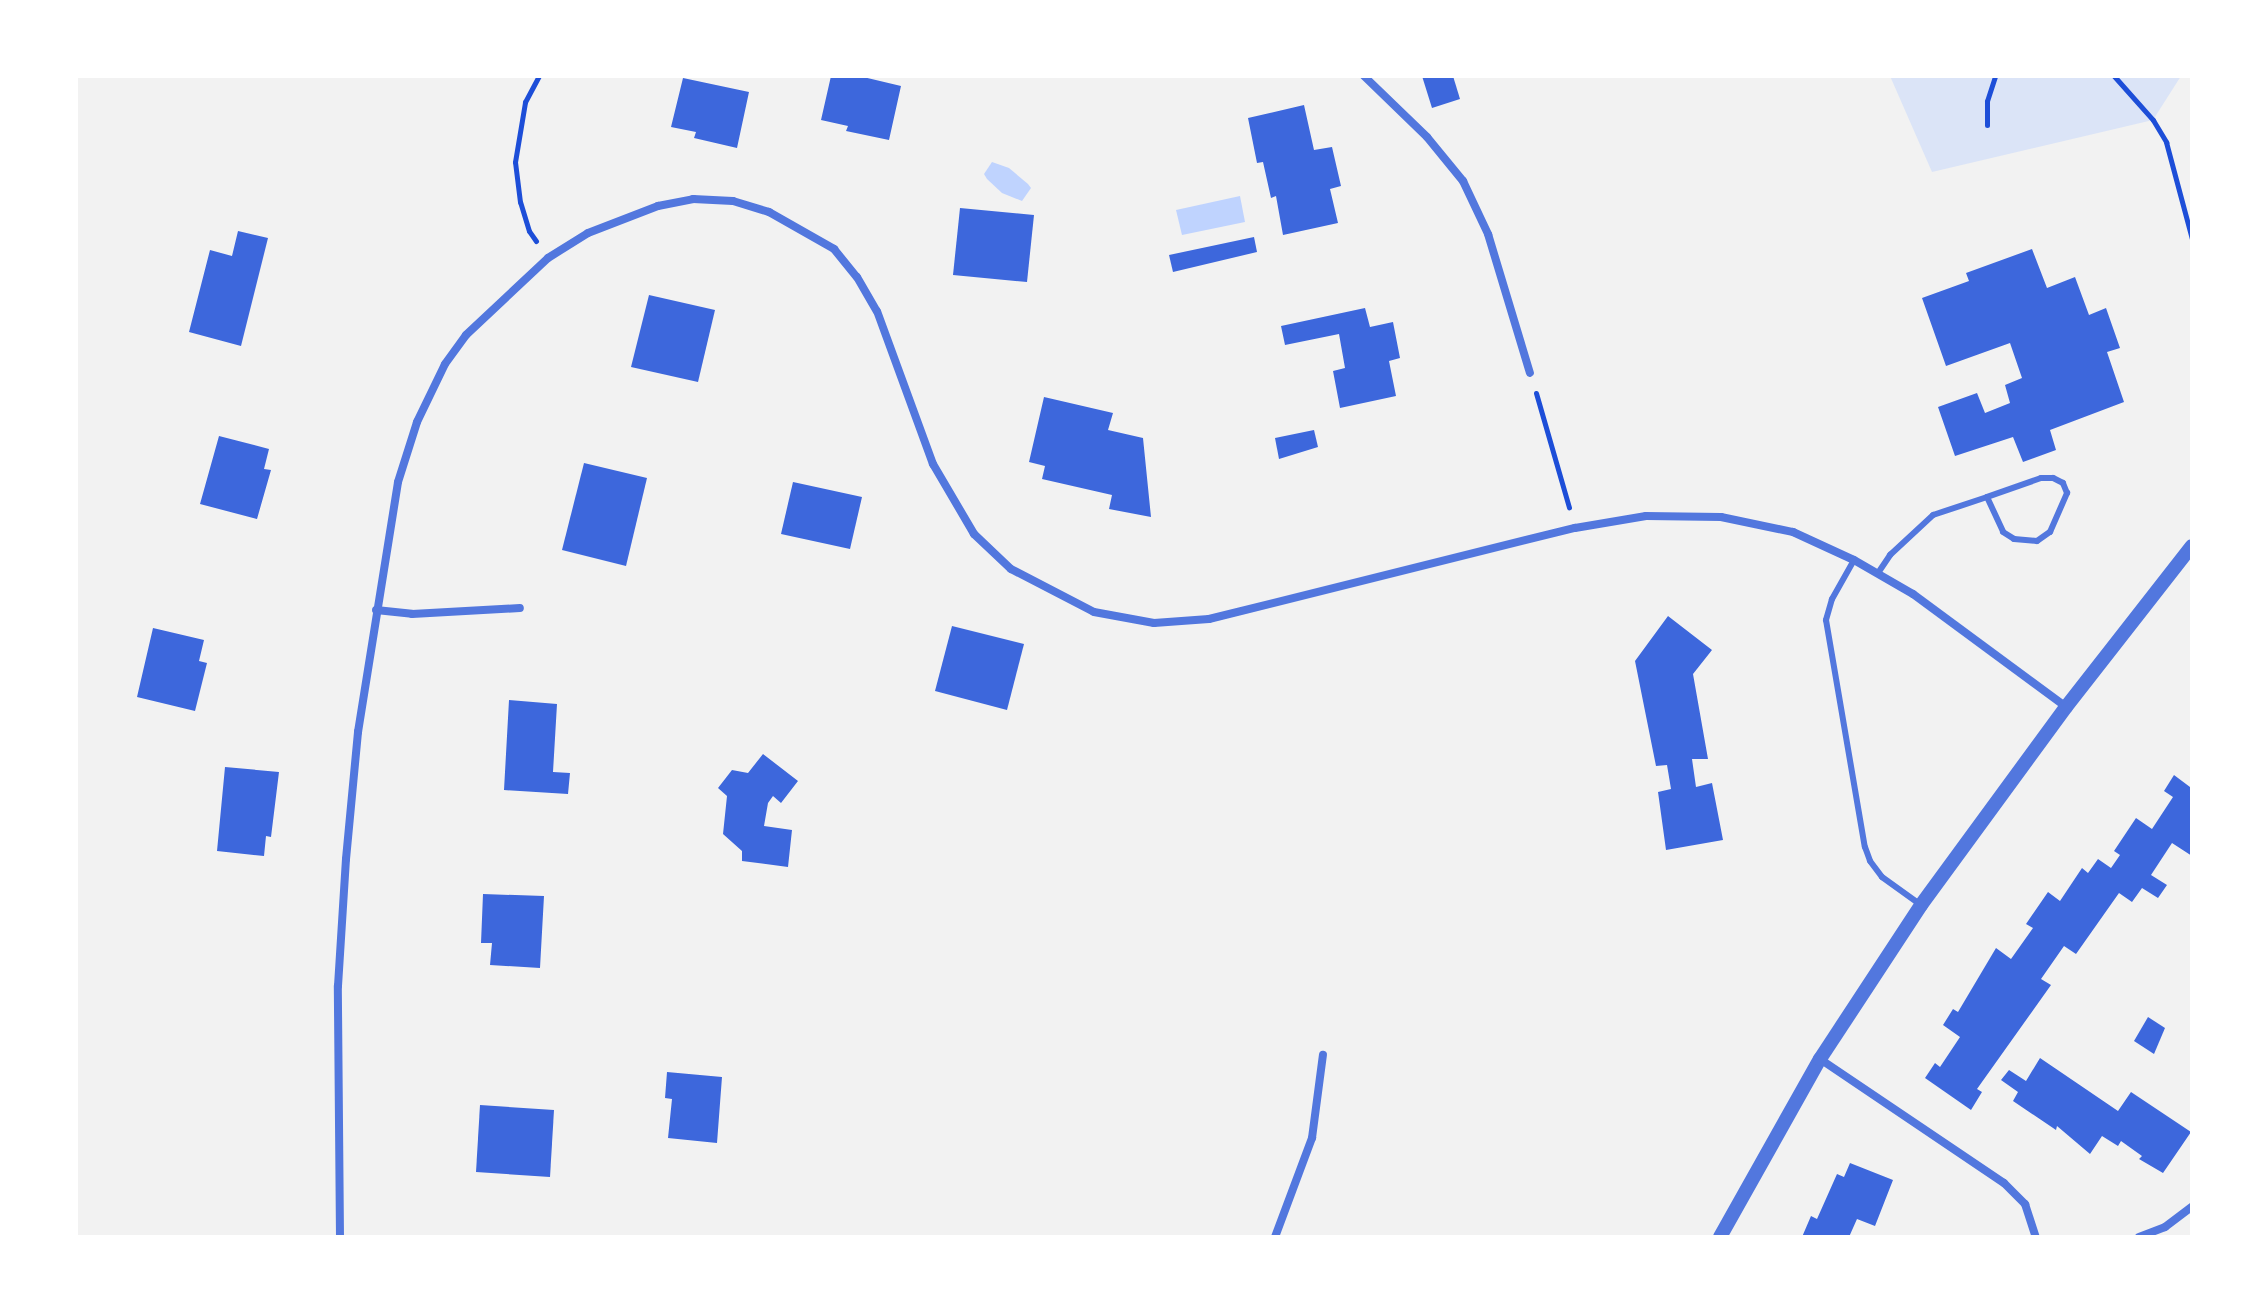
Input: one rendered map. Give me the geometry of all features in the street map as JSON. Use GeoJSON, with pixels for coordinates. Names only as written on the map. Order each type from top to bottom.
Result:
{"type":"FeatureCollection","features":[{"type":"Feature","properties":{"kind":"street"},"geometry":{"type":"LineString","coordinates":[[1364,76],[1427,137],[1463,181],[1488,234],[1530,373]]}},
{"type":"Feature","properties":{"kind":"street"},"geometry":{"type":"LineString","coordinates":[[340,1237],[337,1112],[343,906],[358,732],[398,482],[417,422],[445,364],[493,306],[548,258],[623,217],[693,199],[733,201],[769,212],[834,249],[857,277],[877,311],[933,464],[974,534],[1011,569],[1094,612],[1154,623],[1209,619],[1575,528],[1646,516],[1721,517],[1793,532],[1878,573],[1913,594],[2066,707]]}},
{"type":"Feature","properties":{"kind":"street"},"geometry":{"type":"LineString","coordinates":[[1720,1237],[1820,1059],[1921,905],[2066,707],[2192,546]]}},
{"type":"Feature","properties":{"kind":"street"},"geometry":{"type":"LineString","coordinates":[[376,610],[412,614],[520,608]]}},
{"type":"Feature","properties":{"kind":"street"},"geometry":{"type":"LineString","coordinates":[[1275,1237],[1312,1138],[1323,1055]]}},
{"type":"Feature","properties":{"kind":"street"},"geometry":{"type":"LineString","coordinates":[[1820,1059],[2004,1183],[2025,1204],[2036,1237]]}},
{"type":"Feature","properties":{"kind":"street"},"geometry":{"type":"LineString","coordinates":[[2139,1237],[2165,1227],[2192,1207]]}},
{"type":"Feature","properties":{"kind":"lane"},"geometry":{"type":"LineString","coordinates":[[1878,573],[1890,555],[1933,515],[2041,478],[2053,478],[2063,483],[2067,493],[2050,532],[2037,541],[2014,539],[2003,532],[1987,497]]}},
{"type":"Feature","properties":{"kind":"lane"},"geometry":{"type":"LineString","coordinates":[[1854,560],[1832,599],[1826,620],[1865,847],[1870,861],[1882,877],[1921,905]]}},
{"type":"Feature","properties":{"kind":"path"},"geometry":{"type":"LineString","coordinates":[[539,76],[525,102],[515,162],[529,231],[548,258]]}},
{"type":"Feature","properties":{"kind":"path"},"geometry":{"type":"LineString","coordinates":[[1987,125],[1987,101],[1995,76]]}},
{"type":"Feature","properties":{"kind":"path"},"geometry":{"type":"LineString","coordinates":[[2114,76],[2153,120],[2166,142],[2192,239]]}},
{"type":"Feature","properties":{"kind":"path"},"geometry":{"type":"LineString","coordinates":[[1530,373],[1575,528]]}},
{"type":"Feature","properties":{"kind":"shaded area"},"geometry":{"type":"Polygon","coordinates":[[[1890,76],[2181,76],[2153,120],[1932,172],[1890,76]]]}},
{"type":"Feature","properties":{"kind":"water"},"geometry":{"type":"Polygon","coordinates":[[[992,162],[1009,168],[1028,184],[1031,188],[1022,201],[1002,193],[987,179],[984,174],[992,162]]]}},
{"type":"Feature","properties":{"kind":"water"},"geometry":{"type":"Polygon","coordinates":[[[1240,196],[1245,222],[1182,235],[1176,210],[1240,196]]]}},
{"type":"Feature","properties":{"kind":"building"},"geometry":{"type":"Polygon","coordinates":[[[831,76],[859,76],[901,86],[889,140],[846,131],[848,126],[821,120],[831,76]]]}},
{"type":"Feature","properties":{"kind":"building"},"geometry":{"type":"Polygon","coordinates":[[[1422,76],[1453,76],[1460,99],[1432,108],[1422,76]]]}},
{"type":"Feature","properties":{"kind":"building"},"geometry":{"type":"Polygon","coordinates":[[[683,78],[749,92],[737,148],[694,138],[696,132],[671,127],[683,78]]]}},
{"type":"Feature","properties":{"kind":"building"},"geometry":{"type":"Polygon","coordinates":[[[1304,105],[1314,150],[1332,147],[1341,186],[1330,189],[1338,223],[1283,235],[1276,196],[1271,198],[1263,162],[1257,163],[1248,118],[1304,105]]]}},
{"type":"Feature","properties":{"kind":"building"},"geometry":{"type":"Polygon","coordinates":[[[960,208],[1034,215],[1027,282],[953,275],[960,208]]]}},
{"type":"Feature","properties":{"kind":"building"},"geometry":{"type":"Polygon","coordinates":[[[238,231],[268,238],[241,346],[189,332],[210,250],[232,256],[238,231]]]}},
{"type":"Feature","properties":{"kind":"building"},"geometry":{"type":"Polygon","coordinates":[[[1254,237],[1257,252],[1173,272],[1169,255],[1254,237]]]}},
{"type":"Feature","properties":{"kind":"building"},"geometry":{"type":"Polygon","coordinates":[[[2032,249],[2047,288],[2075,277],[2089,315],[2106,308],[2120,348],[2107,352],[2124,402],[2050,430],[2056,450],[2023,462],[2013,437],[1955,456],[1938,407],[1977,393],[1985,413],[2010,403],[2005,385],[2022,378],[2010,343],[1946,366],[1922,298],[1969,281],[1966,273],[2032,249]]]}},
{"type":"Feature","properties":{"kind":"building"},"geometry":{"type":"Polygon","coordinates":[[[649,295],[715,310],[698,382],[631,367],[649,295]]]}},
{"type":"Feature","properties":{"kind":"building"},"geometry":{"type":"Polygon","coordinates":[[[1365,308],[1370,327],[1393,322],[1400,358],[1389,361],[1396,396],[1340,408],[1333,371],[1345,368],[1339,334],[1285,345],[1281,326],[1365,308]]]}},
{"type":"Feature","properties":{"kind":"building"},"geometry":{"type":"Polygon","coordinates":[[[1044,397],[1113,413],[1108,430],[1143,438],[1151,517],[1109,509],[1112,495],[1042,479],[1045,466],[1029,462],[1044,397]]]}},
{"type":"Feature","properties":{"kind":"building"},"geometry":{"type":"Polygon","coordinates":[[[1314,430],[1318,447],[1279,459],[1275,438],[1314,430]]]}},
{"type":"Feature","properties":{"kind":"building"},"geometry":{"type":"Polygon","coordinates":[[[219,436],[269,449],[264,469],[271,470],[257,519],[200,504],[219,436]]]}},
{"type":"Feature","properties":{"kind":"building"},"geometry":{"type":"Polygon","coordinates":[[[584,463],[647,478],[626,566],[562,550],[584,463]]]}},
{"type":"Feature","properties":{"kind":"building"},"geometry":{"type":"Polygon","coordinates":[[[793,482],[862,497],[850,549],[781,534],[793,482]]]}},
{"type":"Feature","properties":{"kind":"building"},"geometry":{"type":"Polygon","coordinates":[[[1668,616],[1712,650],[1693,674],[1708,759],[1692,759],[1696,787],[1712,783],[1723,840],[1666,850],[1658,792],[1671,789],[1667,765],[1656,766],[1635,661],[1668,616]]]}},
{"type":"Feature","properties":{"kind":"building"},"geometry":{"type":"Polygon","coordinates":[[[952,626],[1024,644],[1007,710],[935,691],[952,626]]]}},
{"type":"Feature","properties":{"kind":"building"},"geometry":{"type":"Polygon","coordinates":[[[153,628],[204,640],[199,661],[207,663],[195,711],[137,697],[153,628]]]}},
{"type":"Feature","properties":{"kind":"building"},"geometry":{"type":"Polygon","coordinates":[[[509,700],[557,704],[553,772],[570,773],[568,794],[504,790],[509,700]]]}},
{"type":"Feature","properties":{"kind":"building"},"geometry":{"type":"Polygon","coordinates":[[[763,754],[798,781],[781,803],[773,796],[768,803],[764,826],[792,830],[788,867],[742,861],[742,851],[723,834],[727,796],[718,788],[732,770],[748,773],[763,754]]]}},
{"type":"Feature","properties":{"kind":"building"},"geometry":{"type":"Polygon","coordinates":[[[225,767],[279,772],[271,837],[266,836],[264,856],[217,851],[225,767]]]}},
{"type":"Feature","properties":{"kind":"building"},"geometry":{"type":"Polygon","coordinates":[[[2174,775],[2190,787],[2192,785],[2192,856],[2172,843],[2151,875],[2167,885],[2158,898],[2142,888],[2132,902],[2119,893],[2076,954],[2064,946],[2041,979],[2051,985],[1977,1089],[1982,1092],[1971,1110],[1925,1078],[1935,1063],[1940,1067],[1960,1037],[1943,1025],[1953,1009],[1958,1012],[1996,948],[2011,959],[2033,928],[2026,924],[2048,892],[2060,901],[2082,868],[2088,873],[2098,859],[2111,868],[2120,855],[2114,851],[2136,818],[2152,829],[2173,797],[2164,791],[2174,775]]]}},
{"type":"Feature","properties":{"kind":"building"},"geometry":{"type":"Polygon","coordinates":[[[483,894],[544,896],[540,968],[490,965],[492,943],[481,943],[483,894]]]}},
{"type":"Feature","properties":{"kind":"building"},"geometry":{"type":"Polygon","coordinates":[[[2148,1017],[2165,1028],[2154,1054],[2134,1041],[2148,1017]]]}},
{"type":"Feature","properties":{"kind":"building"},"geometry":{"type":"Polygon","coordinates":[[[2040,1058],[2118,1111],[2131,1092],[2191,1132],[2163,1173],[2139,1159],[2142,1156],[2121,1141],[2118,1146],[2102,1136],[2090,1154],[2057,1126],[2056,1130],[2013,1101],[2018,1092],[2001,1080],[2009,1070],[2026,1081],[2040,1058]]]}},
{"type":"Feature","properties":{"kind":"building"},"geometry":{"type":"Polygon","coordinates":[[[667,1072],[722,1077],[717,1143],[668,1138],[672,1099],[665,1098],[667,1072]]]}},
{"type":"Feature","properties":{"kind":"building"},"geometry":{"type":"Polygon","coordinates":[[[480,1105],[554,1110],[550,1177],[476,1172],[480,1105]]]}},
{"type":"Feature","properties":{"kind":"building"},"geometry":{"type":"Polygon","coordinates":[[[1850,1163],[1893,1180],[1875,1226],[1857,1219],[1849,1237],[1802,1237],[1811,1216],[1817,1219],[1837,1174],[1844,1177],[1850,1163]]]}}]}
